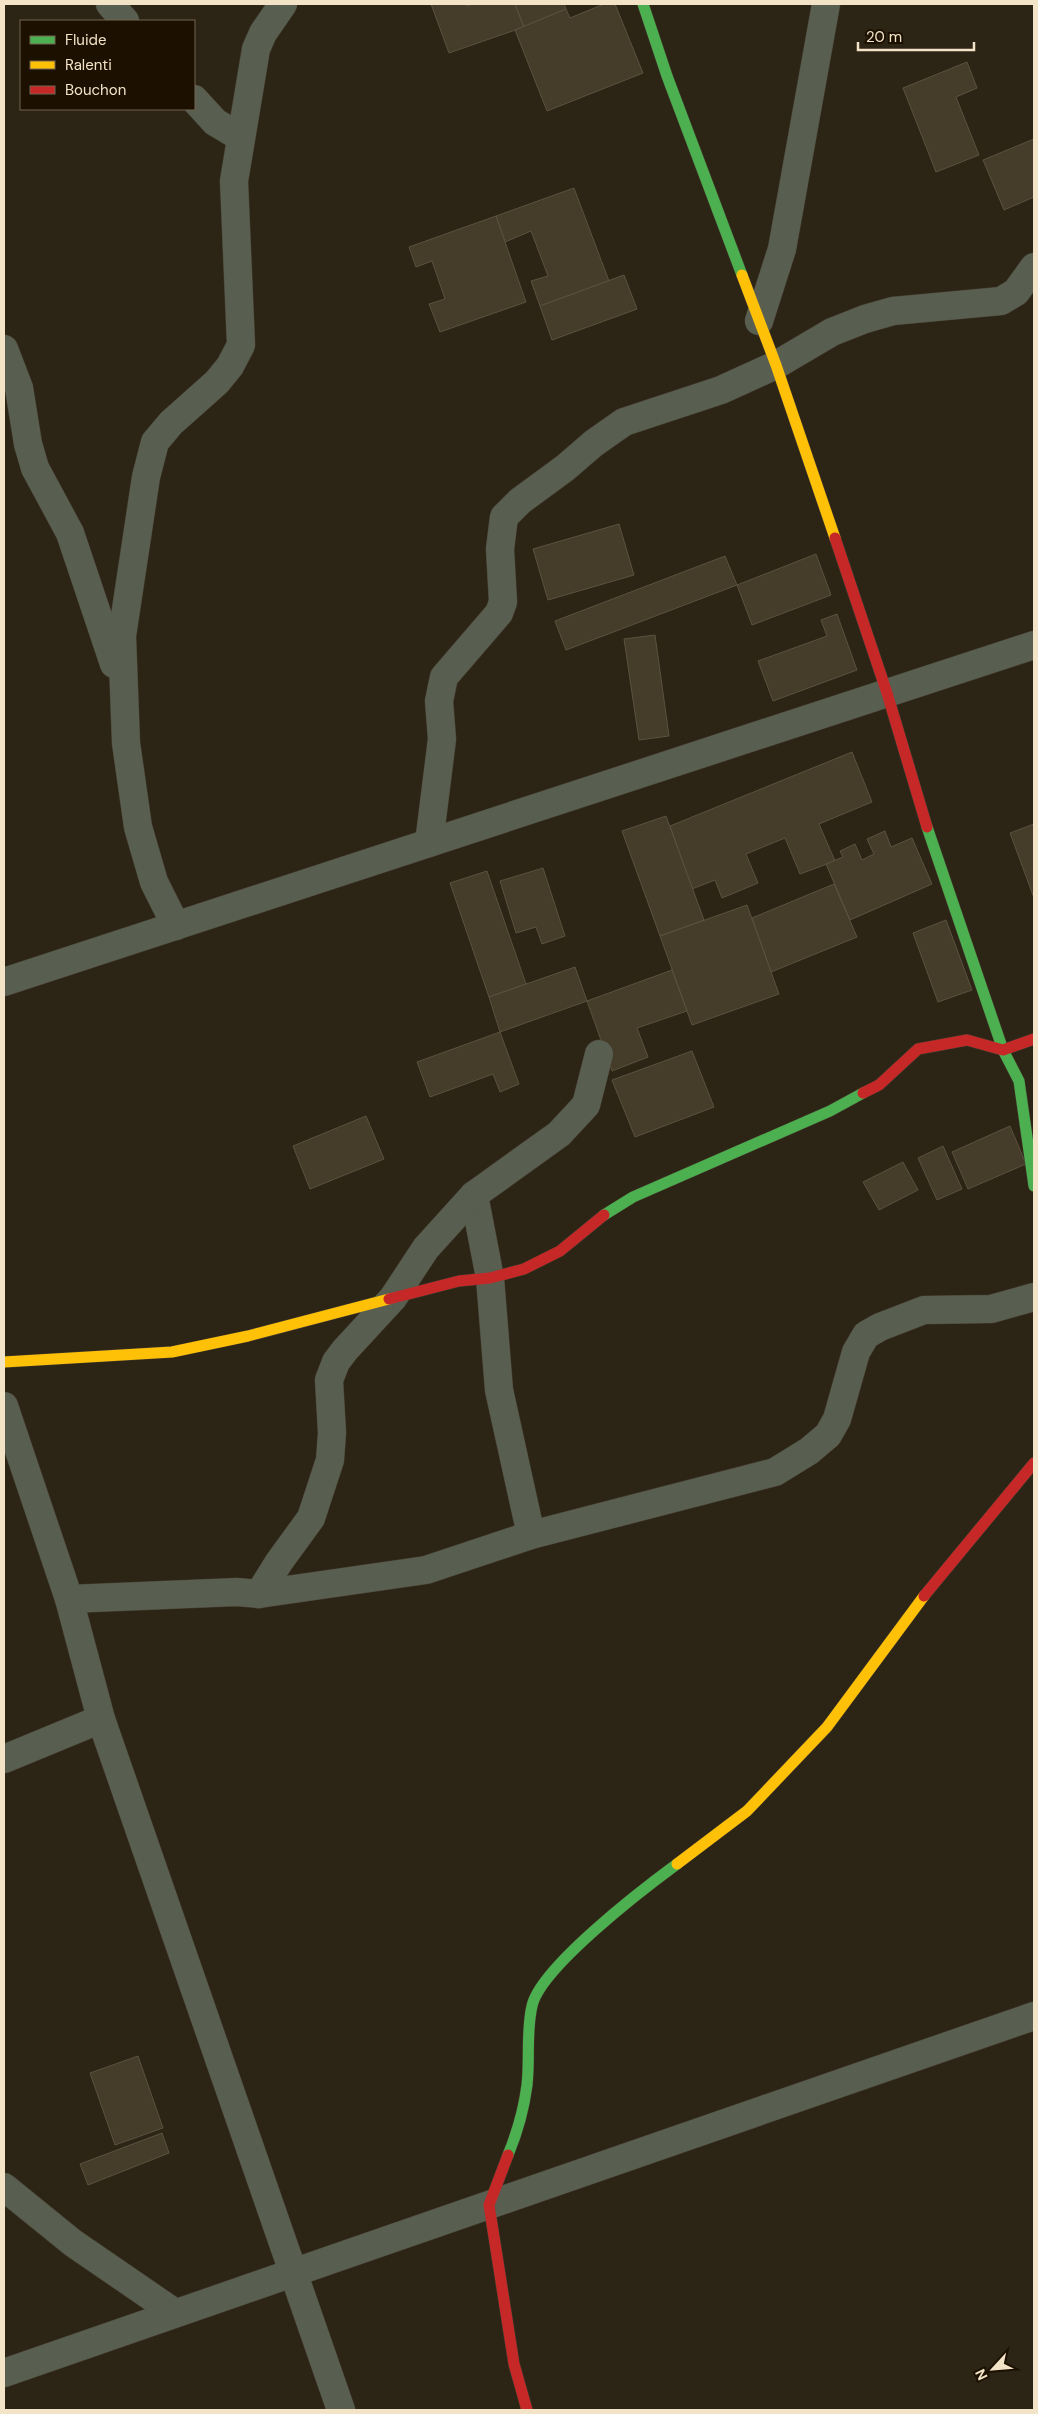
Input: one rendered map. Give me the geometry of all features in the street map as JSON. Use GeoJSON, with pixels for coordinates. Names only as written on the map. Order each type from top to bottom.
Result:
{"type":"FeatureCollection","features":[{"type":"Feature","properties":{"kind":"street"},"geometry":{"type":"LineString","coordinates":[[110,4],[124,20]]}},
{"type":"Feature","properties":{"kind":"street"},"geometry":{"type":"LineString","coordinates":[[176,926],[154,882],[138,827],[126,743],[122,636],[146,477],[155,442],[171,423],[217,382],[230,366],[241,345],[234,181],[240,136],[256,50],[263,33],[282,4]]}},
{"type":"Feature","properties":{"kind":"street"},"geometry":{"type":"LineString","coordinates":[[643,4],[667,76],[776,365],[887,693],[934,852],[1003,1050],[1013,1062],[1020,1082],[1025,1107],[1026,1139],[1034,1186]]}},
{"type":"Feature","properties":{"kind":"street"},"geometry":{"type":"LineString","coordinates":[[759,321],[782,249],[826,4]]}},
{"type":"Feature","properties":{"kind":"street"},"geometry":{"type":"LineString","coordinates":[[195,100],[215,122],[240,136]]}},
{"type":"Feature","properties":{"kind":"street"},"geometry":{"type":"LineString","coordinates":[[429,843],[442,739],[440,701],[444,677],[499,613],[503,602],[500,549],[504,517],[520,501],[624,422],[721,390],[776,365],[832,332],[893,311],[1001,301],[1016,292],[1034,267]]}},
{"type":"Feature","properties":{"kind":"street"},"geometry":{"type":"LineString","coordinates":[[4,349],[19,388],[28,444],[35,468],[70,533],[124,694]]}},
{"type":"Feature","properties":{"kind":"street"},"geometry":{"type":"LineString","coordinates":[[4,982],[1034,645]]}},
{"type":"Feature","properties":{"kind":"street"},"geometry":{"type":"LineString","coordinates":[[4,1362],[172,1352],[248,1336],[459,1281],[490,1278],[524,1269],[560,1251],[601,1217],[633,1197],[830,1112],[879,1085],[918,1049],[931,1045],[967,1040],[1003,1050],[1034,1039]]}},
{"type":"Feature","properties":{"kind":"street"},"geometry":{"type":"LineString","coordinates":[[259,1594],[279,1562],[311,1518],[330,1460],[332,1433],[329,1380],[336,1362],[344,1350],[393,1298],[426,1248],[474,1195],[559,1134],[586,1105],[599,1054]]}},
{"type":"Feature","properties":{"kind":"street"},"geometry":{"type":"LineString","coordinates":[[474,1195],[490,1278],[499,1390],[531,1535]]}},
{"type":"Feature","properties":{"kind":"street"},"geometry":{"type":"LineString","coordinates":[[69,1599],[237,1592],[259,1594],[426,1570],[531,1535],[775,1472],[809,1451],[828,1435],[837,1418],[856,1352],[866,1335],[880,1327],[924,1310],[991,1309],[1034,1298]]}},
{"type":"Feature","properties":{"kind":"street"},"geometry":{"type":"LineString","coordinates":[[4,1406],[9,1437],[69,1599],[100,1719],[341,2410]]}},
{"type":"Feature","properties":{"kind":"street"},"geometry":{"type":"LineString","coordinates":[[526,2410],[514,2364],[490,2204],[515,2137],[525,2095],[532,2005],[542,1985],[564,1959],[630,1899],[747,1811],[827,1727],[936,1580],[1034,1463]]}},
{"type":"Feature","properties":{"kind":"street"},"geometry":{"type":"LineString","coordinates":[[4,1759],[100,1719]]}},
{"type":"Feature","properties":{"kind":"street"},"geometry":{"type":"LineString","coordinates":[[4,2373],[1034,2016]]}},
{"type":"Feature","properties":{"kind":"street"},"geometry":{"type":"LineString","coordinates":[[4,2187],[73,2243],[176,2313]]}},
{"type":"Feature","properties":{"kind":"building"},"geometry":{"type":"Polygon","coordinates":[[[431,4],[466,4],[467,6],[473,4],[515,4],[524,27],[449,53],[431,4]]]}},
{"type":"Feature","properties":{"kind":"building"},"geometry":{"type":"Polygon","coordinates":[[[515,4],[564,4],[566,9],[524,27],[515,4]]]}},
{"type":"Feature","properties":{"kind":"building"},"geometry":{"type":"Polygon","coordinates":[[[604,4],[615,4],[643,73],[547,111],[515,30],[566,9],[570,18],[604,4]]]}},
{"type":"Feature","properties":{"kind":"building"},"geometry":{"type":"Polygon","coordinates":[[[967,62],[977,88],[956,97],[979,155],[936,172],[903,88],[967,62]]]}},
{"type":"Feature","properties":{"kind":"building"},"geometry":{"type":"Polygon","coordinates":[[[1034,139],[1034,197],[1004,210],[983,160],[1034,139]]]}},
{"type":"Feature","properties":{"kind":"building"},"geometry":{"type":"Polygon","coordinates":[[[574,188],[609,281],[540,306],[531,281],[548,276],[531,231],[505,242],[496,216],[574,188]]]}},
{"type":"Feature","properties":{"kind":"building"},"geometry":{"type":"Polygon","coordinates":[[[496,216],[526,302],[440,332],[429,304],[445,299],[432,261],[416,267],[409,247],[496,216]]]}},
{"type":"Feature","properties":{"kind":"building"},"geometry":{"type":"Polygon","coordinates":[[[624,275],[637,309],[552,340],[540,306],[624,275]]]}},
{"type":"Feature","properties":{"kind":"building"},"geometry":{"type":"Polygon","coordinates":[[[619,524],[634,575],[548,600],[533,549],[619,524]]]}},
{"type":"Feature","properties":{"kind":"building"},"geometry":{"type":"Polygon","coordinates":[[[816,554],[831,595],[752,625],[737,585],[816,554]]]}},
{"type":"Feature","properties":{"kind":"building"},"geometry":{"type":"Polygon","coordinates":[[[725,556],[737,585],[566,650],[555,621],[725,556]]]}},
{"type":"Feature","properties":{"kind":"building"},"geometry":{"type":"Polygon","coordinates":[[[837,614],[857,670],[773,701],[758,661],[827,636],[821,620],[837,614]]]}},
{"type":"Feature","properties":{"kind":"building"},"geometry":{"type":"Polygon","coordinates":[[[655,635],[669,736],[639,740],[624,639],[655,635]]]}},
{"type":"Feature","properties":{"kind":"building"},"geometry":{"type":"Polygon","coordinates":[[[852,752],[872,802],[819,824],[835,861],[800,874],[785,838],[746,854],[758,883],[722,898],[715,880],[692,889],[670,826],[852,752]]]}},
{"type":"Feature","properties":{"kind":"building"},"geometry":{"type":"Polygon","coordinates":[[[666,816],[704,920],[660,936],[622,831],[666,816]]]}},
{"type":"Feature","properties":{"kind":"building"},"geometry":{"type":"Polygon","coordinates":[[[1034,824],[1034,898],[1010,833],[1034,824]]]}},
{"type":"Feature","properties":{"kind":"building"},"geometry":{"type":"Polygon","coordinates":[[[885,831],[891,847],[912,838],[932,884],[850,920],[826,864],[843,857],[840,851],[855,844],[862,860],[874,854],[867,839],[885,831]]]}},
{"type":"Feature","properties":{"kind":"building"},"geometry":{"type":"Polygon","coordinates":[[[543,868],[565,936],[542,944],[536,927],[516,933],[500,881],[543,868]]]}},
{"type":"Feature","properties":{"kind":"building"},"geometry":{"type":"Polygon","coordinates":[[[487,871],[526,984],[489,997],[450,883],[487,871]]]}},
{"type":"Feature","properties":{"kind":"building"},"geometry":{"type":"Polygon","coordinates":[[[834,884],[857,937],[771,972],[752,918],[834,884]]]}},
{"type":"Feature","properties":{"kind":"building"},"geometry":{"type":"Polygon","coordinates":[[[747,905],[779,994],[692,1025],[660,936],[747,905]]]}},
{"type":"Feature","properties":{"kind":"building"},"geometry":{"type":"Polygon","coordinates":[[[946,920],[972,990],[938,1002],[913,933],[946,920]]]}},
{"type":"Feature","properties":{"kind":"building"},"geometry":{"type":"Polygon","coordinates":[[[575,967],[587,1001],[500,1032],[489,997],[575,967]]]}},
{"type":"Feature","properties":{"kind":"building"},"geometry":{"type":"Polygon","coordinates":[[[672,970],[687,1011],[637,1028],[648,1057],[612,1071],[587,1001],[672,970]]]}},
{"type":"Feature","properties":{"kind":"building"},"geometry":{"type":"Polygon","coordinates":[[[500,1032],[519,1084],[500,1092],[493,1074],[430,1097],[417,1062],[500,1032]]]}},
{"type":"Feature","properties":{"kind":"building"},"geometry":{"type":"Polygon","coordinates":[[[692,1051],[714,1107],[635,1137],[612,1080],[692,1051]]]}},
{"type":"Feature","properties":{"kind":"building"},"geometry":{"type":"Polygon","coordinates":[[[366,1116],[384,1159],[310,1189],[293,1146],[366,1116]]]}},
{"type":"Feature","properties":{"kind":"building"},"geometry":{"type":"Polygon","coordinates":[[[1010,1126],[1026,1164],[968,1189],[952,1152],[1010,1126]]]}},
{"type":"Feature","properties":{"kind":"building"},"geometry":{"type":"Polygon","coordinates":[[[943,1146],[962,1189],[937,1200],[918,1158],[943,1146]]]}},
{"type":"Feature","properties":{"kind":"building"},"geometry":{"type":"Polygon","coordinates":[[[903,1162],[918,1190],[879,1210],[863,1182],[903,1162]]]}},
{"type":"Feature","properties":{"kind":"building"},"geometry":{"type":"Polygon","coordinates":[[[138,2056],[163,2128],[115,2145],[90,2073],[138,2056]]]}},
{"type":"Feature","properties":{"kind":"building"},"geometry":{"type":"Polygon","coordinates":[[[162,2133],[169,2153],[88,2185],[80,2164],[162,2133]]]}},
{"type":"Feature","properties":{"kind":"traffic: fast"},"geometry":{"type":"LineString","coordinates":[[643,4],[667,76],[742,275]]}},
{"type":"Feature","properties":{"kind":"traffic: fast"},"geometry":{"type":"LineString","coordinates":[[927,827],[1003,1050],[1019,1081],[1034,1186]]}},
{"type":"Feature","properties":{"kind":"traffic: fast"},"geometry":{"type":"LineString","coordinates":[[604,1215],[633,1197],[830,1111],[863,1093]]}},
{"type":"Feature","properties":{"kind":"traffic: fast"},"geometry":{"type":"LineString","coordinates":[[508,2155],[524,2103],[528,2075],[530,2016],[539,1990],[553,1971],[572,1951],[618,1910],[677,1864]]}},
{"type":"Feature","properties":{"kind":"traffic: slow"},"geometry":{"type":"LineString","coordinates":[[742,275],[776,365],[835,538]]}},
{"type":"Feature","properties":{"kind":"traffic: slow"},"geometry":{"type":"LineString","coordinates":[[4,1362],[172,1352],[248,1336],[389,1299]]}},
{"type":"Feature","properties":{"kind":"traffic: slow"},"geometry":{"type":"LineString","coordinates":[[677,1864],[747,1811],[827,1727],[924,1596]]}},
{"type":"Feature","properties":{"kind":"traffic: jam"},"geometry":{"type":"LineString","coordinates":[[835,538],[887,693],[927,827]]}},
{"type":"Feature","properties":{"kind":"traffic: jam"},"geometry":{"type":"LineString","coordinates":[[863,1093],[879,1085],[918,1049],[967,1040],[1003,1050],[1034,1039]]}},
{"type":"Feature","properties":{"kind":"traffic: jam"},"geometry":{"type":"LineString","coordinates":[[389,1299],[459,1281],[490,1278],[524,1269],[560,1251],[604,1215]]}},
{"type":"Feature","properties":{"kind":"traffic: jam"},"geometry":{"type":"LineString","coordinates":[[924,1596],[1034,1463]]}},
{"type":"Feature","properties":{"kind":"traffic: jam"},"geometry":{"type":"LineString","coordinates":[[508,2155],[489,2205],[514,2364],[527,2410]]}}]}
